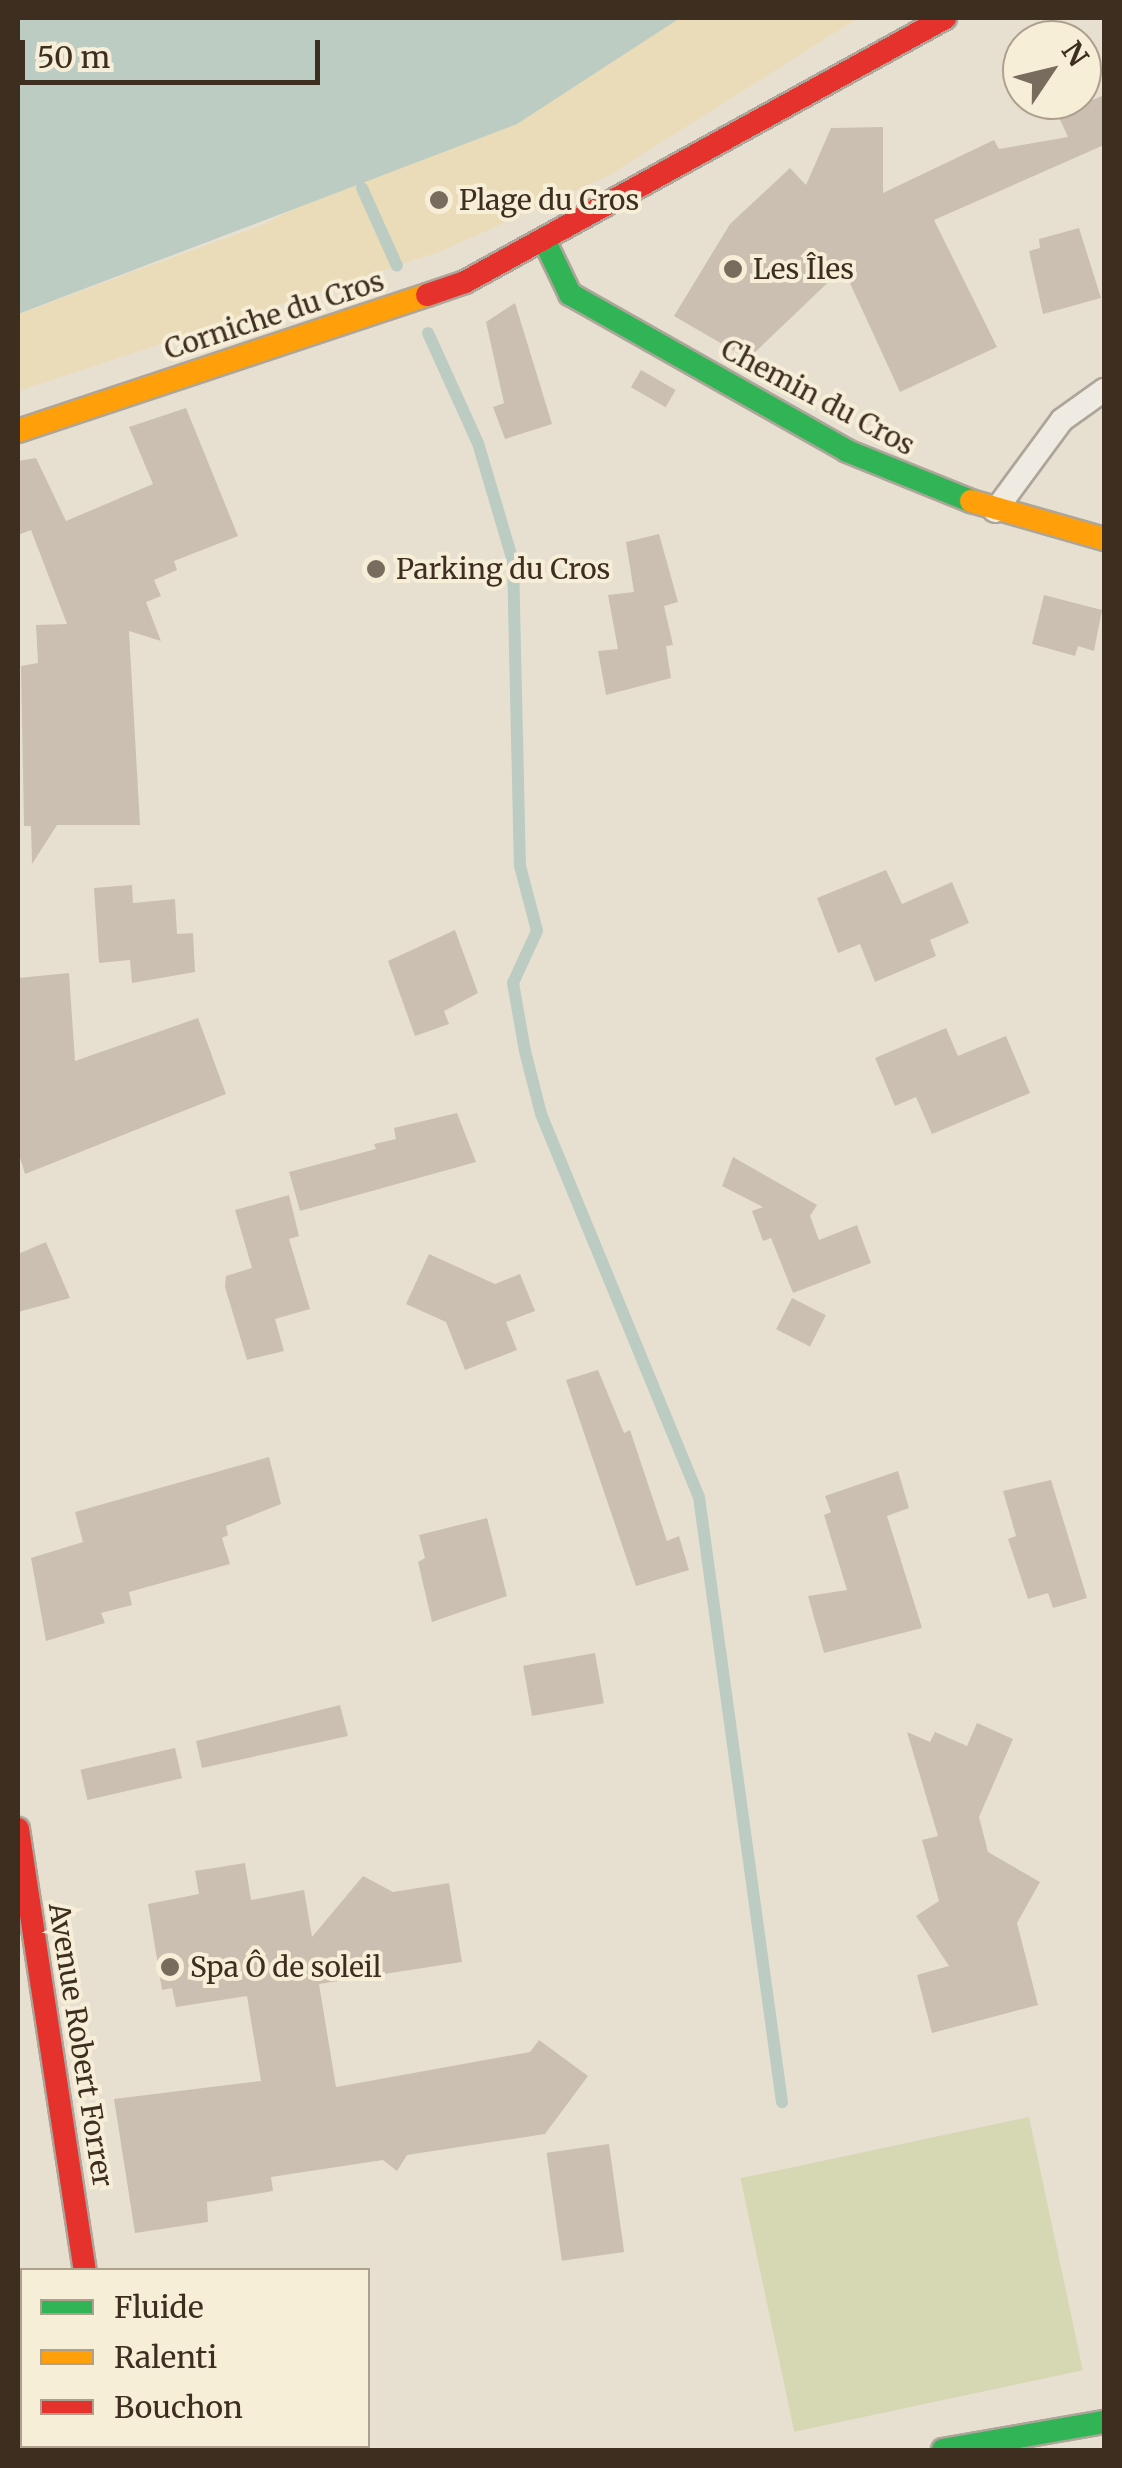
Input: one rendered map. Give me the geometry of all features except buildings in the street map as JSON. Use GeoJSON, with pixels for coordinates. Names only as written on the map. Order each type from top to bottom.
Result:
{"type":"FeatureCollection","features":[{"type":"Feature","properties":{"kind":"street","name":"Corniche du Cros"},"geometry":{"type":"LineString","coordinates":[[18,430],[428,295],[545,242],[700,158],[842,69],[946,18]]}},
{"type":"Feature","properties":{"kind":"street","name":"Chemin du Cros"},"geometry":{"type":"LineString","coordinates":[[545,242],[570,294],[847,451],[995,511],[1104,539]]}},
{"type":"Feature","properties":{"kind":"street","name":"Avenue Robert Forrer"},"geometry":{"type":"LineString","coordinates":[[18,1829],[26,1931],[85,2268]]}},
{"type":"Feature","properties":{"kind":"street"},"geometry":{"type":"LineString","coordinates":[[943,2450],[1104,2422]]}},
{"type":"Feature","properties":{"kind":"street"},"geometry":{"type":"LineString","coordinates":[[327,2448],[354,2450]]}},
{"type":"Feature","properties":{"kind":"lane"},"geometry":{"type":"LineString","coordinates":[[995,511],[1062,420],[1104,390]]}},
{"type":"Feature","properties":{"kind":"green space"},"geometry":{"type":"Polygon","coordinates":[[[1029,2117],[1083,2370],[794,2432],[740,2178],[1029,2117]]]}},
{"type":"Feature","properties":{"kind":"sand","name":"Plage du Cros"},"geometry":{"type":"Polygon","coordinates":[[[680,18],[858,18],[608,176],[439,252],[18,391],[18,314],[264,224],[680,18]]]}},
{"type":"Feature","properties":{"kind":"shaded area"},"geometry":{"type":"Polygon","coordinates":[[[18,18],[680,18],[517,124],[18,314],[18,18]]]}},
{"type":"Feature","properties":{"kind":"waterway"},"geometry":{"type":"LineString","coordinates":[[362,188],[397,266]]}},
{"type":"Feature","properties":{"kind":"waterway"},"geometry":{"type":"LineString","coordinates":[[428,333],[478,443],[513,561],[520,866],[537,931],[513,983],[525,1051],[541,1114],[699,1497],[782,2102]]}},
{"type":"Feature","properties":{"kind":"traffic: fast"},"geometry":{"type":"LineString","coordinates":[[545,242],[570,294],[847,451],[971,501]]}},
{"type":"Feature","properties":{"kind":"traffic: fast"},"geometry":{"type":"LineString","coordinates":[[943,2450],[1104,2422]]}},
{"type":"Feature","properties":{"kind":"traffic: fast"},"geometry":{"type":"LineString","coordinates":[[327,2448],[354,2450]]}},
{"type":"Feature","properties":{"kind":"traffic: slow"},"geometry":{"type":"LineString","coordinates":[[18,431],[427,295]]}},
{"type":"Feature","properties":{"kind":"traffic: slow"},"geometry":{"type":"LineString","coordinates":[[971,501],[1104,539]]}},
{"type":"Feature","properties":{"kind":"traffic: jam"},"geometry":{"type":"LineString","coordinates":[[427,295],[465,282],[945,18]]}},
{"type":"Feature","properties":{"kind":"traffic: jam"},"geometry":{"type":"LineString","coordinates":[[18,1829],[85,2268]]}},
{"type":"Feature","properties":{"kind":"place","name":"Plage du Cros"},"geometry":{"type":"Point","coordinates":[439,200]}},
{"type":"Feature","properties":{"kind":"place","name":"Les Îles"},"geometry":{"type":"Point","coordinates":[733,269]}},
{"type":"Feature","properties":{"kind":"place","name":"Parking du Cros"},"geometry":{"type":"Point","coordinates":[376,569]}},
{"type":"Feature","properties":{"kind":"place","name":"Spa Ô de soleil"},"geometry":{"type":"Point","coordinates":[170,1967]}}]}
